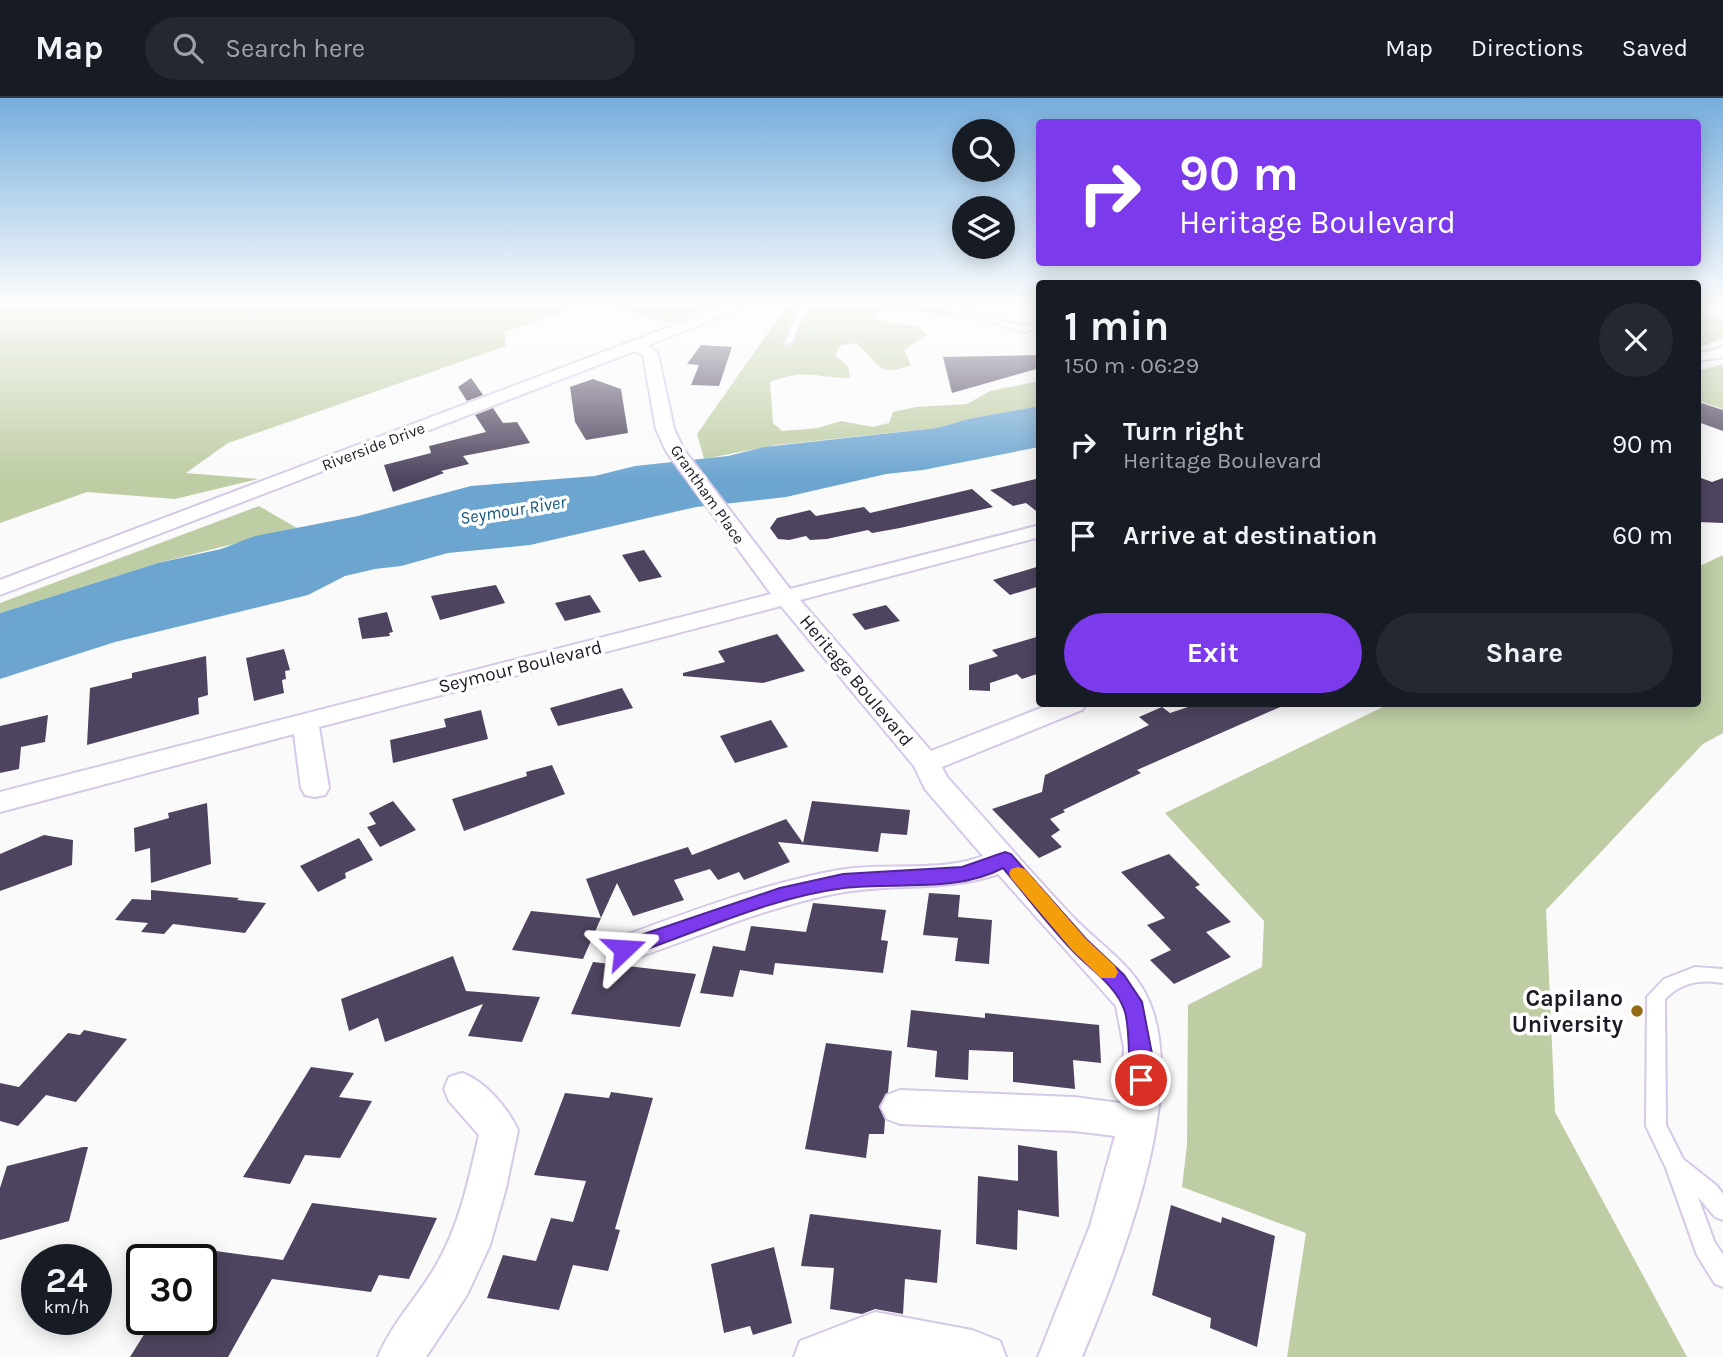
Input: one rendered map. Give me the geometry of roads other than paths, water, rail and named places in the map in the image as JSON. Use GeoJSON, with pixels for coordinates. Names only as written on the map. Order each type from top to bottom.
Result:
{"type":"FeatureCollection","features":[{"type":"Feature","properties":{"kind":"street","name":"Riverside Drive"},"geometry":{"type":"LineString","coordinates":[[0,588],[594,362]]}},
{"type":"Feature","properties":{"kind":"street","name":"Grantham Place"},"geometry":{"type":"LineString","coordinates":[[652,362],[665,429],[678,455],[787,597]]}},
{"type":"Feature","properties":{"kind":"street","name":"Seymour Boulevard"},"geometry":{"type":"LineString","coordinates":[[0,802],[1036,531]]}},
{"type":"Feature","properties":{"kind":"street","name":"Heritage Boulevard"},"geometry":{"type":"LineString","coordinates":[[787,597],[926,763],[935,782],[1079,945],[1117,981],[1135,1008],[1142,1059],[1138,1122],[1128,1171],[1106,1246],[1060,1357]]}},
{"type":"Feature","properties":{"kind":"street","name":"Heritage Boulevard"},"geometry":{"type":"LineString","coordinates":[[926,763],[1066,707]]}},
{"type":"Feature","properties":{"kind":"street"},"geometry":{"type":"LineString","coordinates":[[305,721],[315,789]]}},
{"type":"Feature","properties":{"kind":"street"},"geometry":{"type":"LineString","coordinates":[[624,949],[780,895],[843,881],[962,874],[986,869],[1005,859]]}},
{"type":"Feature","properties":{"kind":"street"},"geometry":{"type":"LineString","coordinates":[[400,1357],[453,1279],[473,1233],[491,1171],[499,1130],[463,1089]]}},
{"type":"Feature","properties":{"kind":"street"},"geometry":{"type":"LineString","coordinates":[[900,1107],[1074,1114],[1138,1122]]}},
{"type":"Feature","properties":{"kind":"street"},"geometry":{"type":"LineString","coordinates":[[816,1357],[875,1334],[972,1352],[984,1357]]}},
{"type":"Feature","properties":{"kind":"lane"},"geometry":{"type":"LineString","coordinates":[[1723,976],[1703,973],[1686,975],[1668,983],[1656,997],[1656,1126],[1676,1166],[1704,1247],[1723,1276]]}},
{"type":"Feature","properties":{"kind":"lane"},"geometry":{"type":"LineString","coordinates":[[1676,1166],[1708,1192],[1723,1210]]}},
{"type":"Feature","properties":{"kind":"water","name":"Seymour River"},"geometry":{"type":"Polygon","coordinates":[[[1036,407],[1036,448],[923,470],[886,474],[786,497],[696,507],[530,545],[448,553],[401,566],[375,569],[345,576],[308,595],[115,642],[0,679],[0,613],[158,563],[221,549],[255,536],[358,516],[471,486],[595,476],[635,466],[728,456],[764,447],[937,428],[968,419],[1036,407]]]}},
{"type":"Feature","properties":{"kind":"place","name":"Capilano University"},"geometry":{"type":"Point","coordinates":[1637,1011]}}]}
